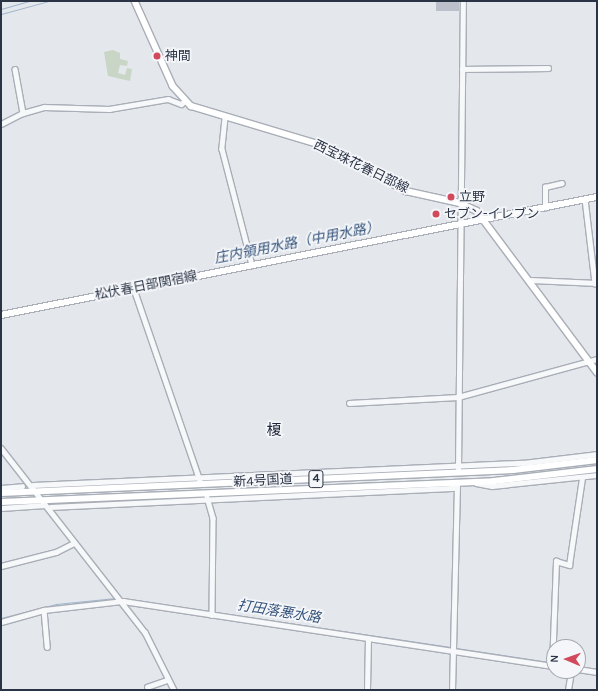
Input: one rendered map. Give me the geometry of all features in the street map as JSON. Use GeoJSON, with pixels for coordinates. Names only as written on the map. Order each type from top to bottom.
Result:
{"type":"FeatureCollection","features":[{"type":"Feature","properties":{"kind":"highway","name":"新4号国道"},"geometry":{"type":"LineString","coordinates":[[1,493],[34,488],[536,468],[597,460]]}},
{"type":"Feature","properties":{"kind":"highway","name":"新4号国道"},"geometry":{"type":"LineString","coordinates":[[1,502],[45,504],[72,501],[457,485],[472,481],[597,469]]}},
{"type":"Feature","properties":{"kind":"main road"},"geometry":{"type":"LineString","coordinates":[[135,1],[173,86],[185,102]]}},
{"type":"Feature","properties":{"kind":"main road","name":"西宝珠花春日部線"},"geometry":{"type":"LineString","coordinates":[[185,102],[225,118],[321,145],[406,191],[460,203],[472,208],[486,220],[597,372]]}},
{"type":"Feature","properties":{"kind":"main road","name":"松伏春日部関宿線"},"geometry":{"type":"LineString","coordinates":[[1,315],[597,197]]}},
{"type":"Feature","properties":{"kind":"street"},"geometry":{"type":"LineString","coordinates":[[463,1],[458,470],[544,462],[597,454]]}},
{"type":"Feature","properties":{"kind":"street"},"geometry":{"type":"LineString","coordinates":[[462,69],[548,68]]}},
{"type":"Feature","properties":{"kind":"street"},"geometry":{"type":"LineString","coordinates":[[15,69],[23,113]]}},
{"type":"Feature","properties":{"kind":"street"},"geometry":{"type":"LineString","coordinates":[[1,124],[23,113],[44,107],[109,109],[168,99],[181,104],[185,102]]}},
{"type":"Feature","properties":{"kind":"street"},"geometry":{"type":"LineString","coordinates":[[225,118],[222,149],[252,265]]}},
{"type":"Feature","properties":{"kind":"street"},"geometry":{"type":"LineString","coordinates":[[545,208],[545,187],[562,183]]}},
{"type":"Feature","properties":{"kind":"street"},"geometry":{"type":"LineString","coordinates":[[531,280],[596,283],[585,199]]}},
{"type":"Feature","properties":{"kind":"street"},"geometry":{"type":"LineString","coordinates":[[134,289],[200,481]]}},
{"type":"Feature","properties":{"kind":"street"},"geometry":{"type":"LineString","coordinates":[[349,403],[458,397],[597,359]]}},
{"type":"Feature","properties":{"kind":"street"},"geometry":{"type":"LineString","coordinates":[[1,448],[34,488],[74,543],[123,602],[155,648],[167,680],[174,690]]}},
{"type":"Feature","properties":{"kind":"street"},"geometry":{"type":"LineString","coordinates":[[472,481],[492,486],[582,478],[597,475]]}},
{"type":"Feature","properties":{"kind":"street"},"geometry":{"type":"LineString","coordinates":[[554,639],[556,561],[569,565],[582,478]]}},
{"type":"Feature","properties":{"kind":"street"},"geometry":{"type":"LineString","coordinates":[[452,690],[457,485]]}},
{"type":"Feature","properties":{"kind":"street"},"geometry":{"type":"LineString","coordinates":[[1,488],[22,486]]}},
{"type":"Feature","properties":{"kind":"street"},"geometry":{"type":"LineString","coordinates":[[206,496],[213,518],[212,615]]}},
{"type":"Feature","properties":{"kind":"street"},"geometry":{"type":"LineString","coordinates":[[1,508],[72,501]]}},
{"type":"Feature","properties":{"kind":"street"},"geometry":{"type":"LineString","coordinates":[[1,566],[56,552],[74,543]]}},
{"type":"Feature","properties":{"kind":"street"},"geometry":{"type":"LineString","coordinates":[[1,622],[44,610],[123,602],[546,665]]}},
{"type":"Feature","properties":{"kind":"street"},"geometry":{"type":"LineString","coordinates":[[44,610],[47,647]]}},
{"type":"Feature","properties":{"kind":"street"},"geometry":{"type":"LineString","coordinates":[[367,690],[368,639]]}},
{"type":"Feature","properties":{"kind":"street"},"geometry":{"type":"LineString","coordinates":[[586,670],[597,672]]}},
{"type":"Feature","properties":{"kind":"street"},"geometry":{"type":"LineString","coordinates":[[568,690],[570,679]]}},
{"type":"Feature","properties":{"kind":"street"},"geometry":{"type":"LineString","coordinates":[[147,687],[167,680]]}},
{"type":"Feature","properties":{"kind":"green space"},"geometry":{"type":"Polygon","coordinates":[[[113,50],[120,53],[120,59],[128,61],[127,66],[120,65],[118,73],[125,75],[127,68],[132,69],[130,81],[108,76],[104,52],[113,50]]]}},
{"type":"Feature","properties":{"kind":"building"},"geometry":{"type":"Polygon","coordinates":[[[436,1],[459,1],[459,11],[436,11],[436,1]]]}},
{"type":"Feature","properties":{"kind":"waterway"},"geometry":{"type":"LineString","coordinates":[[1,9],[29,1]]}},
{"type":"Feature","properties":{"kind":"waterway"},"geometry":{"type":"LineString","coordinates":[[1,14],[49,1]]}},
{"type":"Feature","properties":{"kind":"waterway","name":"庄内領用水路（中用水路）"},"geometry":{"type":"LineString","coordinates":[[547,203],[597,193]]}},
{"type":"Feature","properties":{"kind":"waterway","name":"庄内領用水路（中用水路）"},"geometry":{"type":"LineString","coordinates":[[484,216],[544,204]]}},
{"type":"Feature","properties":{"kind":"waterway","name":"庄内領用水路（中用水路）"},"geometry":{"type":"LineString","coordinates":[[463,220],[479,217]]}},
{"type":"Feature","properties":{"kind":"waterway","name":"庄内領用水路（中用水路）"},"geometry":{"type":"LineString","coordinates":[[253,262],[459,221]]}},
{"type":"Feature","properties":{"kind":"waterway","name":"庄内領用水路（中用水路）"},"geometry":{"type":"LineString","coordinates":[[1,312],[250,262]]}},
{"type":"Feature","properties":{"kind":"waterway","name":"打田落悪水路"},"geometry":{"type":"LineString","coordinates":[[1,618],[56,604],[116,598]]}},
{"type":"Feature","properties":{"kind":"waterway","name":"打田落悪水路"},"geometry":{"type":"LineString","coordinates":[[121,598],[211,612]]}},
{"type":"Feature","properties":{"kind":"waterway","name":"打田落悪水路"},"geometry":{"type":"LineString","coordinates":[[214,612],[450,647]]}},
{"type":"Feature","properties":{"kind":"waterway","name":"打田落悪水路"},"geometry":{"type":"LineString","coordinates":[[456,648],[546,662]]}},
{"type":"Feature","properties":{"kind":"waterway","name":"打田落悪水路"},"geometry":{"type":"LineString","coordinates":[[586,668],[597,669]]}},
{"type":"Feature","properties":{"kind":"place","name":"神間"},"geometry":{"type":"Point","coordinates":[157,56]}},
{"type":"Feature","properties":{"kind":"place","name":"立野"},"geometry":{"type":"Point","coordinates":[451,197]}},
{"type":"Feature","properties":{"kind":"place","name":"セブン-イレブン"},"geometry":{"type":"Point","coordinates":[436,214]}},
{"type":"Feature","properties":{"kind":"district","name":"榎"},"geometry":{"type":"Point","coordinates":[274,431]}}]}
